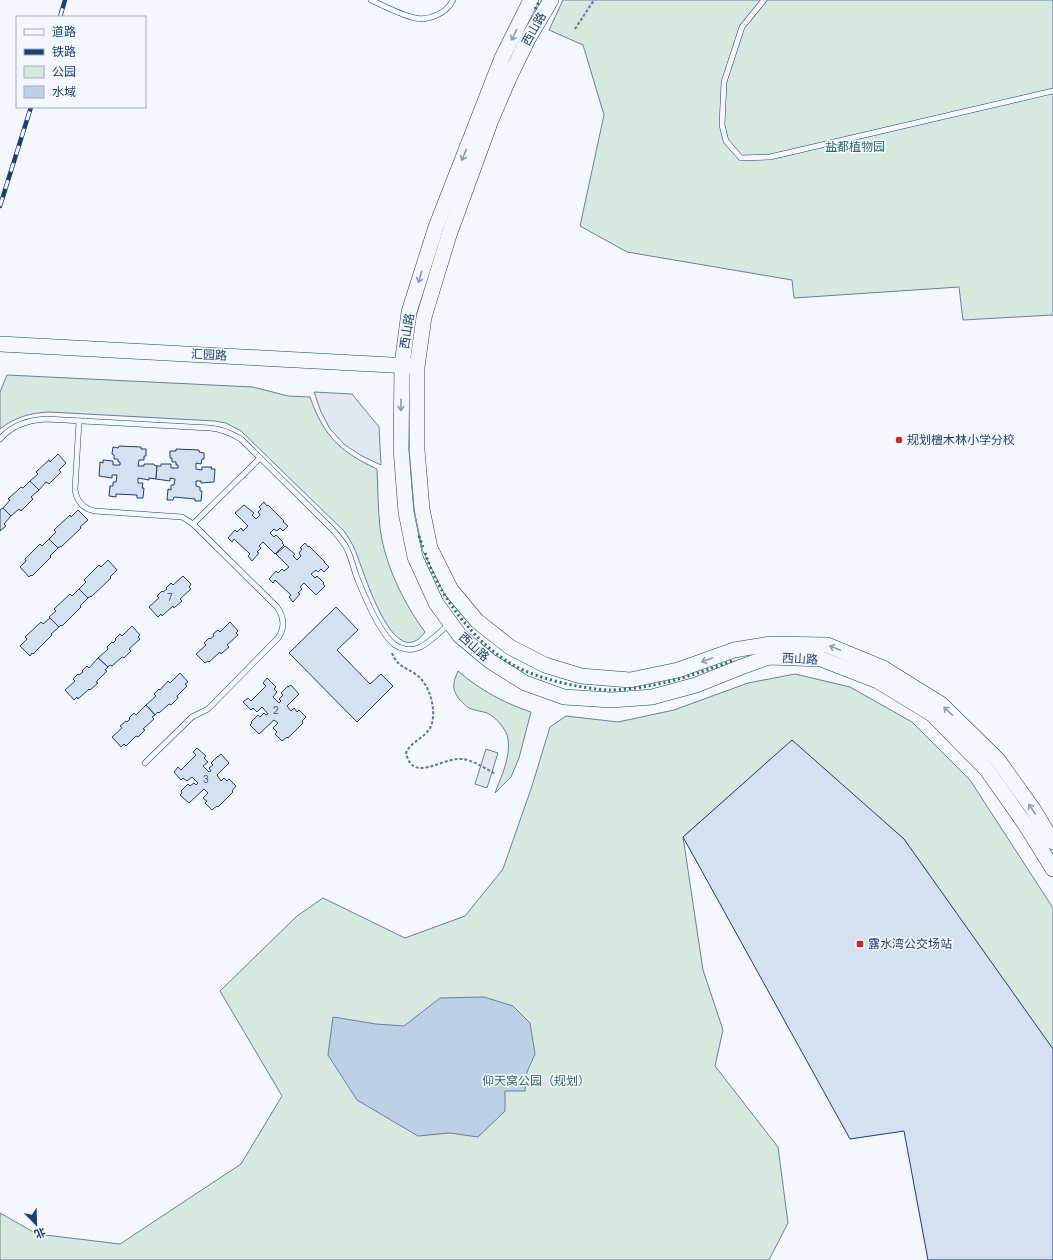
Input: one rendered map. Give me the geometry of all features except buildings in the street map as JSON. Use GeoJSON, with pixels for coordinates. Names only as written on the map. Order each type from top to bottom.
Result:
{"type":"FeatureCollection","features":[{"type":"Feature","properties":{"kind":"main road","name":"西山路"},"geometry":{"type":"LineString","coordinates":[[531,0],[502,58],[436,227],[409,312],[402,365],[401,449],[407,519],[415,557],[436,603],[460,636],[490,661],[525,683],[564,696],[612,700],[652,697],[696,685],[741,666],[768,658],[821,659],[878,681],[932,714],[987,770],[1025,824],[1053,870]]}},
{"type":"Feature","properties":{"kind":"main road","name":"西山路"},"geometry":{"type":"LineString","coordinates":[[551,0],[528,39],[491,120],[452,227],[424,317],[417,367],[417,450],[422,509],[430,548],[451,590],[477,621],[510,647],[545,665],[581,676],[630,680],[678,670],[734,650],[770,644],[827,645],[884,668],[941,704],[998,760],[1033,809],[1053,842]]}},
{"type":"Feature","properties":{"kind":"main road","name":"汇园路"},"geometry":{"type":"LineString","coordinates":[[0,344],[417,367]]}},
{"type":"Feature","properties":{"kind":"lane"},"geometry":{"type":"LineString","coordinates":[[371,0],[415,18],[422,19],[441,13],[448,8],[453,0]]}},
{"type":"Feature","properties":{"kind":"lane"},"geometry":{"type":"LineString","coordinates":[[764,0],[742,26],[724,82],[722,125],[726,141],[741,158],[770,157],[1053,91]]}},
{"type":"Feature","properties":{"kind":"lane"},"geometry":{"type":"LineString","coordinates":[[0,439],[5,433],[15,426],[32,420],[46,419],[220,429],[234,434],[242,439],[332,529],[347,548],[356,576],[371,610],[387,637],[393,644],[408,650],[417,648],[424,645],[450,623]]}},
{"type":"Feature","properties":{"kind":"lane"},"geometry":{"type":"LineString","coordinates":[[79,421],[75,490],[76,495],[84,507],[95,511],[182,516],[277,607],[282,616],[283,624],[278,638],[208,708],[192,717],[145,763]]}},
{"type":"Feature","properties":{"kind":"lane"},"geometry":{"type":"LineString","coordinates":[[192,524],[260,458]]}},
{"type":"Feature","properties":{"kind":"path"},"geometry":{"type":"LineString","coordinates":[[574,29],[594,0]]}},
{"type":"Feature","properties":{"kind":"path"},"geometry":{"type":"LineString","coordinates":[[393,644],[392,652],[394,658],[404,668],[422,680],[428,689],[432,702],[433,716],[431,727],[424,736],[408,747],[406,753],[409,762],[413,767],[422,768],[461,759],[469,761],[496,774]]}},
{"type":"Feature","properties":{"kind":"green space","name":"盐都植物园"},"geometry":{"type":"Polygon","coordinates":[[[563,0],[1053,0],[1053,315],[963,320],[959,287],[794,298],[792,280],[627,252],[580,226],[604,115],[583,45],[549,30],[563,0]]]}},
{"type":"Feature","properties":{"kind":"green space"},"geometry":{"type":"Polygon","coordinates":[[[7,375],[253,387],[288,396],[310,397],[321,422],[334,441],[353,456],[377,469],[380,528],[386,556],[402,596],[425,632],[413,642],[402,640],[391,630],[381,614],[355,550],[344,531],[241,431],[226,423],[215,421],[49,412],[23,416],[11,421],[0,429],[0,392],[7,375]]]}},
{"type":"Feature","properties":{"kind":"green space"},"geometry":{"type":"Polygon","coordinates":[[[458,671],[493,695],[531,712],[519,758],[511,777],[495,793],[507,760],[509,746],[507,735],[494,717],[487,713],[469,708],[460,700],[454,689],[458,671]]]}},
{"type":"Feature","properties":{"kind":"green space","name":"仰天窝公园（规划）"},"geometry":{"type":"Polygon","coordinates":[[[795,674],[850,687],[912,722],[970,780],[1053,908],[1053,1052],[792,741],[683,837],[703,970],[723,1030],[715,1066],[778,1147],[788,1223],[769,1260],[0,1260],[0,1213],[37,1234],[120,1244],[241,1164],[282,1096],[220,991],[297,916],[323,898],[405,938],[465,916],[503,869],[532,786],[550,727],[566,716],[618,722],[674,710],[748,683],[795,674]]]}},
{"type":"Feature","properties":{"kind":"shaded area"},"geometry":{"type":"Polygon","coordinates":[[[314,392],[352,394],[379,427],[381,465],[362,456],[345,445],[330,429],[321,412],[314,392]]]}},
{"type":"Feature","properties":{"kind":"shaded area"},"geometry":{"type":"Polygon","coordinates":[[[486,749],[498,753],[487,788],[475,784],[486,749]]]}},
{"type":"Feature","properties":{"kind":"water"},"geometry":{"type":"Polygon","coordinates":[[[484,997],[513,1006],[530,1023],[535,1054],[527,1072],[525,1091],[505,1091],[505,1111],[478,1137],[450,1133],[418,1136],[357,1100],[328,1055],[333,1017],[376,1024],[404,1026],[440,998],[484,997]]]}},
{"type":"Feature","properties":{"kind":"railway"},"geometry":{"type":"LineString","coordinates":[[60,16],[65,0]]}},
{"type":"Feature","properties":{"kind":"railway"},"geometry":{"type":"LineString","coordinates":[[0,206],[31,108]]}},
{"type":"Feature","properties":{"kind":"hedge"},"geometry":{"type":"LineString","coordinates":[[535,9],[540,0]]}},
{"type":"Feature","properties":{"kind":"hedge"},"geometry":{"type":"LineString","coordinates":[[419,536],[423,547]]}},
{"type":"Feature","properties":{"kind":"hedge"},"geometry":{"type":"LineString","coordinates":[[425,553],[439,586],[460,617],[473,632],[500,657],[515,666],[536,675],[587,688],[618,690],[659,684],[692,675],[735,660]]}},
{"type":"Feature","properties":{"kind":"place","name":"规划檀木林小学分校"},"geometry":{"type":"Point","coordinates":[899,440]}},
{"type":"Feature","properties":{"kind":"place","name":"露水湾公交场站"},"geometry":{"type":"Point","coordinates":[860,944]}}]}
